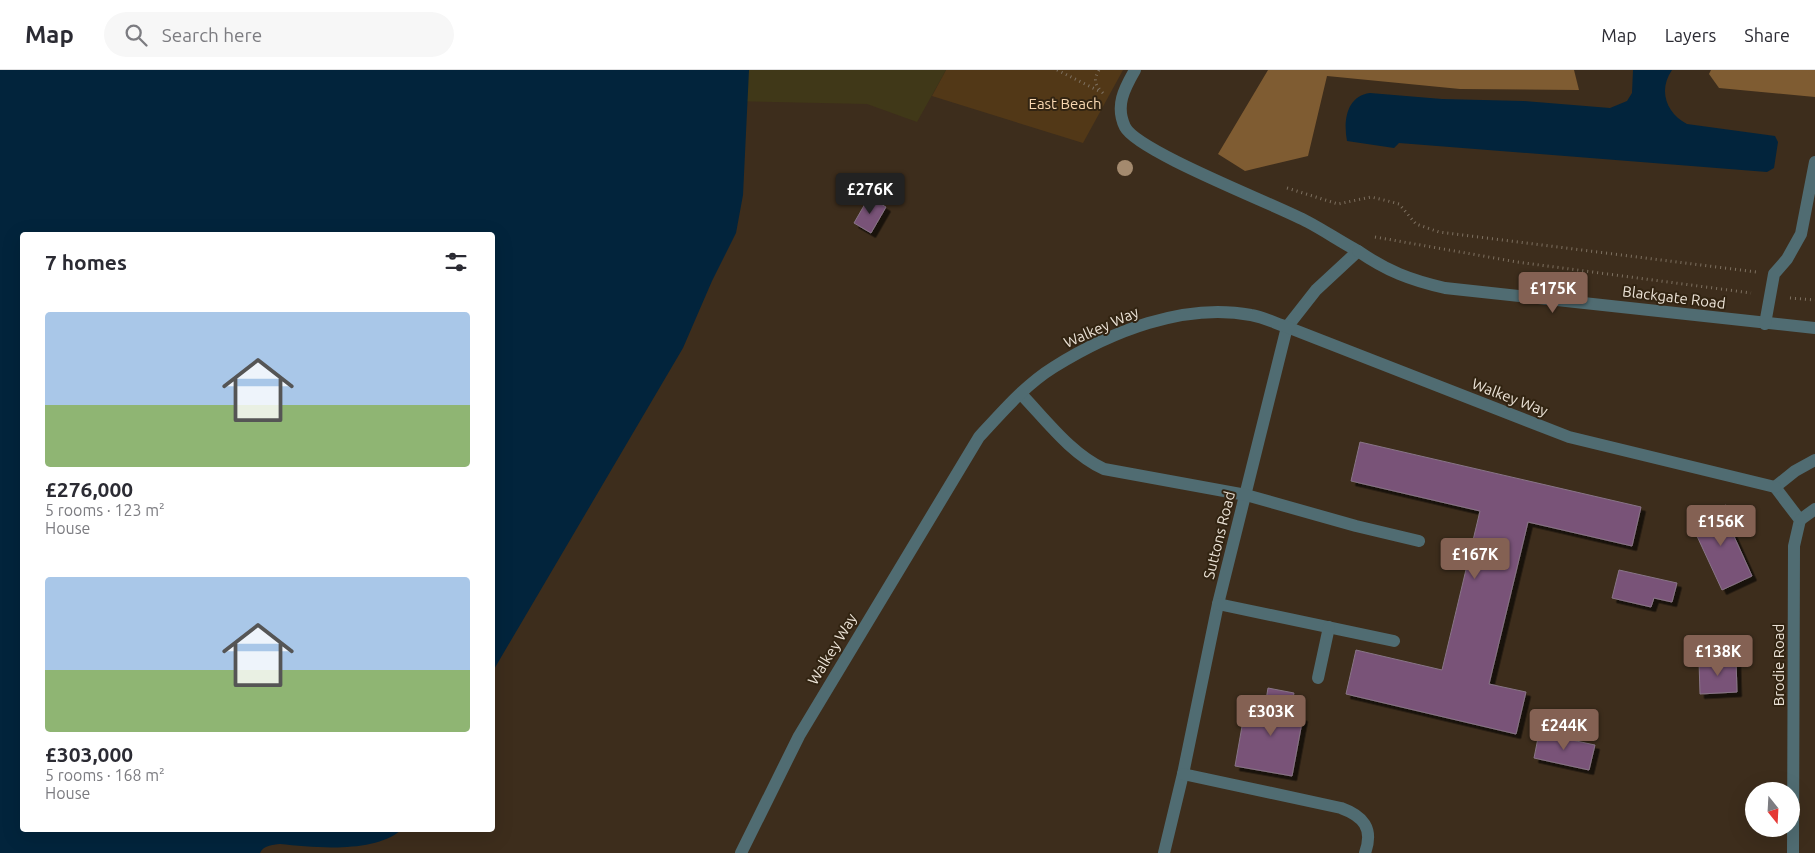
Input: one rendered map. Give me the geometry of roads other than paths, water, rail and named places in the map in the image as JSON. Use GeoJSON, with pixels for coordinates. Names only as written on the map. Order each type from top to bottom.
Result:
{"type":"FeatureCollection","features":[{"type":"Feature","properties":{"kind":"street","name":"Blackgate Road"},"geometry":{"type":"LineString","coordinates":[[1134,70],[1123,90],[1121,111],[1126,128],[1139,141],[1229,187],[1308,222],[1383,268],[1410,280],[1445,288],[1815,328]]}},
{"type":"Feature","properties":{"kind":"street"},"geometry":{"type":"LineString","coordinates":[[1765,324],[1774,274],[1787,259],[1801,234],[1815,162]]}},
{"type":"Feature","properties":{"kind":"street","name":"Suttons Road"},"geometry":{"type":"LineString","coordinates":[[1164,853],[1183,774],[1218,604],[1287,327],[1316,290],[1358,251]]}},
{"type":"Feature","properties":{"kind":"street","name":"Walkey Way"},"geometry":{"type":"LineString","coordinates":[[741,853],[799,736],[979,437],[1021,394],[1053,368],[1109,338],[1156,321],[1201,312],[1251,315],[1287,327],[1569,437],[1776,487]]}},
{"type":"Feature","properties":{"kind":"street"},"geometry":{"type":"LineString","coordinates":[[1021,394],[1078,453],[1090,462],[1122,473],[1246,495],[1419,541]]}},
{"type":"Feature","properties":{"kind":"street"},"geometry":{"type":"LineString","coordinates":[[1815,460],[1794,471],[1776,487],[1800,520],[1815,509]]}},
{"type":"Feature","properties":{"kind":"street","name":"Brodie Road"},"geometry":{"type":"LineString","coordinates":[[1793,853],[1794,546],[1800,520]]}},
{"type":"Feature","properties":{"kind":"street"},"geometry":{"type":"LineString","coordinates":[[1218,604],[1394,641]]}},
{"type":"Feature","properties":{"kind":"street"},"geometry":{"type":"LineString","coordinates":[[1318,678],[1329,627]]}},
{"type":"Feature","properties":{"kind":"street"},"geometry":{"type":"LineString","coordinates":[[1183,774],[1341,808],[1355,813],[1363,821],[1368,831],[1369,843],[1365,853]]}},
{"type":"Feature","properties":{"kind":"water"},"geometry":{"type":"Polygon","coordinates":[[[0,70],[749,70],[743,195],[736,233],[712,281],[683,348],[495,668],[495,232],[20,232],[20,832],[398,832],[390,837],[361,846],[311,847],[277,844],[266,847],[260,853],[0,853],[0,70]]]}},
{"type":"Feature","properties":{"kind":"water"},"geometry":{"type":"Polygon","coordinates":[[[1633,70],[1672,70],[1665,85],[1666,100],[1674,114],[1687,124],[1775,136],[1778,142],[1774,168],[1767,172],[1399,143],[1394,148],[1347,141],[1346,117],[1348,110],[1356,99],[1370,93],[1442,99],[1523,101],[1610,108],[1627,101],[1632,93],[1633,70]]]}},
{"type":"Feature","properties":{"kind":"park label","name":"East Beach"},"geometry":{"type":"Point","coordinates":[1065,103]}}]}
